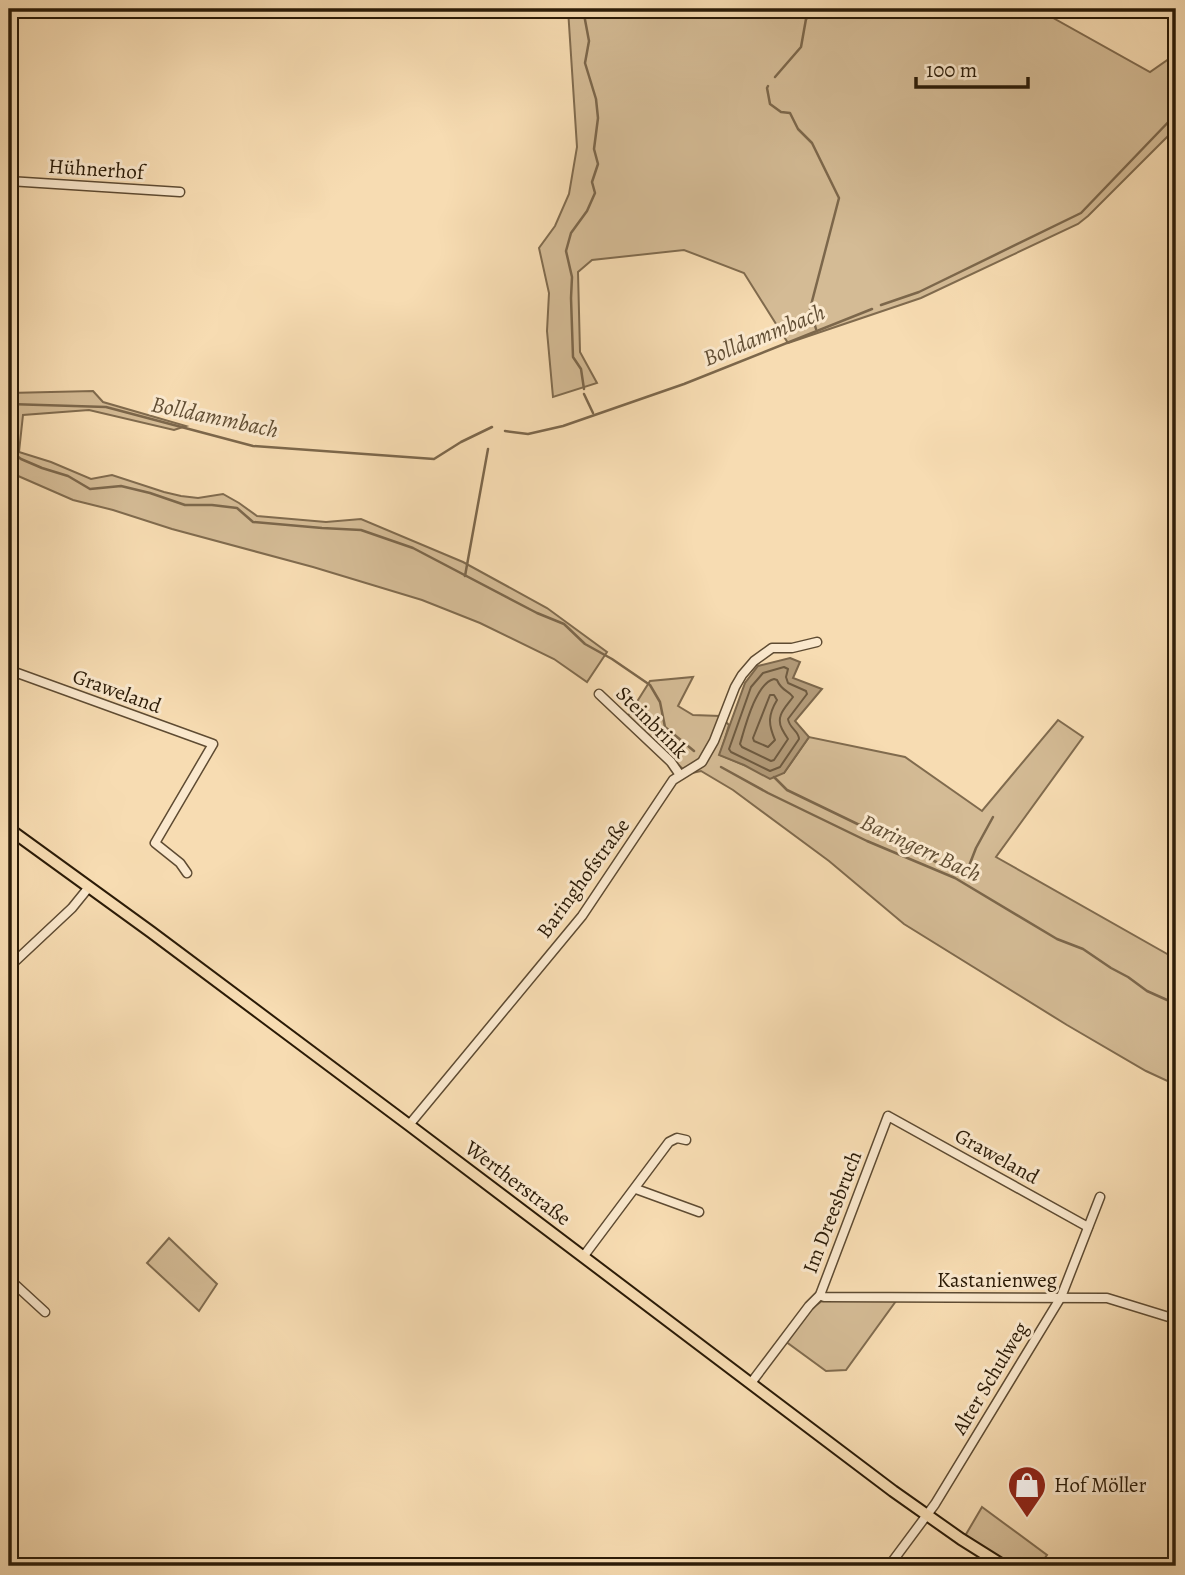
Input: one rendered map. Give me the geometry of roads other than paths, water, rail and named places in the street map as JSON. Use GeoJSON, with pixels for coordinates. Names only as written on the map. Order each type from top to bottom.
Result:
{"type":"FeatureCollection","features":[{"type":"Feature","properties":{"kind":"main road","name":"Wertherstraße"},"geometry":{"type":"LineString","coordinates":[[9,829],[409,1125],[926,1515],[1004,1566]]}},
{"type":"Feature","properties":{"kind":"street","name":"Hühnerhof"},"geometry":{"type":"LineString","coordinates":[[9,181],[180,192]]}},
{"type":"Feature","properties":{"kind":"street","name":"Baringhofstraße"},"geometry":{"type":"LineString","coordinates":[[409,1125],[582,916],[673,780],[702,762],[714,741],[742,675],[754,661],[772,648],[792,648],[817,642]]}},
{"type":"Feature","properties":{"kind":"street","name":"Graweland"},"geometry":{"type":"LineString","coordinates":[[9,670],[213,744],[155,843],[180,863],[187,873]]}},
{"type":"Feature","properties":{"kind":"street","name":"Steinbrink"},"geometry":{"type":"LineString","coordinates":[[599,694],[671,762],[680,775]]}},
{"type":"Feature","properties":{"kind":"street"},"geometry":{"type":"LineString","coordinates":[[9,967],[72,908],[89,887]]}},
{"type":"Feature","properties":{"kind":"street","name":"Graweland"},"geometry":{"type":"LineString","coordinates":[[888,1116],[1088,1227]]}},
{"type":"Feature","properties":{"kind":"street","name":"Im Dreesbruch"},"geometry":{"type":"LineString","coordinates":[[751,1383],[820,1295],[888,1116]]}},
{"type":"Feature","properties":{"kind":"street"},"geometry":{"type":"LineString","coordinates":[[583,1257],[669,1142],[677,1138],[686,1140]]}},
{"type":"Feature","properties":{"kind":"street"},"geometry":{"type":"LineString","coordinates":[[635,1188],[699,1212]]}},
{"type":"Feature","properties":{"kind":"street","name":"Alter Schulweg"},"geometry":{"type":"LineString","coordinates":[[889,1566],[935,1504],[1061,1297],[1100,1197]]}},
{"type":"Feature","properties":{"kind":"street"},"geometry":{"type":"LineString","coordinates":[[9,1279],[45,1312]]}},
{"type":"Feature","properties":{"kind":"street","name":"Kastanienweg"},"geometry":{"type":"LineString","coordinates":[[820,1295],[1107,1298],[1172,1318]]}},
{"type":"Feature","properties":{"kind":"water"},"geometry":{"type":"Polygon","coordinates":[[[790,658],[800,662],[793,678],[822,689],[795,721],[809,737],[784,773],[770,779],[719,755],[745,683],[758,666],[790,658]]]}},
{"type":"Feature","properties":{"kind":"waterway"},"geometry":{"type":"LineString","coordinates":[[583,9],[589,41],[585,63],[596,99],[598,118],[594,149],[598,164],[592,182],[595,193],[587,211],[571,233],[566,251],[572,277],[573,357],[581,369],[584,389]]}},
{"type":"Feature","properties":{"kind":"waterway"},"geometry":{"type":"LineString","coordinates":[[775,77],[801,47],[806,19],[819,9]]}},
{"type":"Feature","properties":{"kind":"waterway"},"geometry":{"type":"LineString","coordinates":[[768,86],[770,104],[781,112],[790,113],[798,129],[812,143],[839,198],[810,309],[816,329]]}},
{"type":"Feature","properties":{"kind":"waterway","name":"Bolldammbach"},"geometry":{"type":"LineString","coordinates":[[881,305],[919,292],[1081,213],[1176,114]]}},
{"type":"Feature","properties":{"kind":"waterway","name":"Bolldammbach"},"geometry":{"type":"LineString","coordinates":[[505,431],[528,434],[563,426],[684,384],[872,309]]}},
{"type":"Feature","properties":{"kind":"waterway"},"geometry":{"type":"LineString","coordinates":[[584,394],[593,413]]}},
{"type":"Feature","properties":{"kind":"waterway","name":"Bolldammbach"},"geometry":{"type":"LineString","coordinates":[[9,404],[106,407],[253,446],[434,459],[492,427]]}},
{"type":"Feature","properties":{"kind":"waterway"},"geometry":{"type":"LineString","coordinates":[[9,415],[9,450],[21,459],[68,476],[90,489],[121,486],[185,505],[237,508],[253,522],[361,530],[413,548],[537,613],[564,624],[585,644],[650,685],[660,702],[665,727],[694,751]]}},
{"type":"Feature","properties":{"kind":"waterway","name":"Bolldammbach"},"geometry":{"type":"LineString","coordinates":[[465,576],[488,449]]}},
{"type":"Feature","properties":{"kind":"waterway","name":"Baringerr Bach"},"geometry":{"type":"LineString","coordinates":[[721,767],[867,841],[955,878],[1057,939],[1083,949],[1147,991],[1176,1004]]}},
{"type":"Feature","properties":{"kind":"waterway"},"geometry":{"type":"LineString","coordinates":[[774,777],[787,790],[959,873],[967,871],[993,817]]}},
{"type":"Feature","properties":{"kind":"place","name":"Hof Möller"},"geometry":{"type":"Point","coordinates":[1027,1519]}}]}
